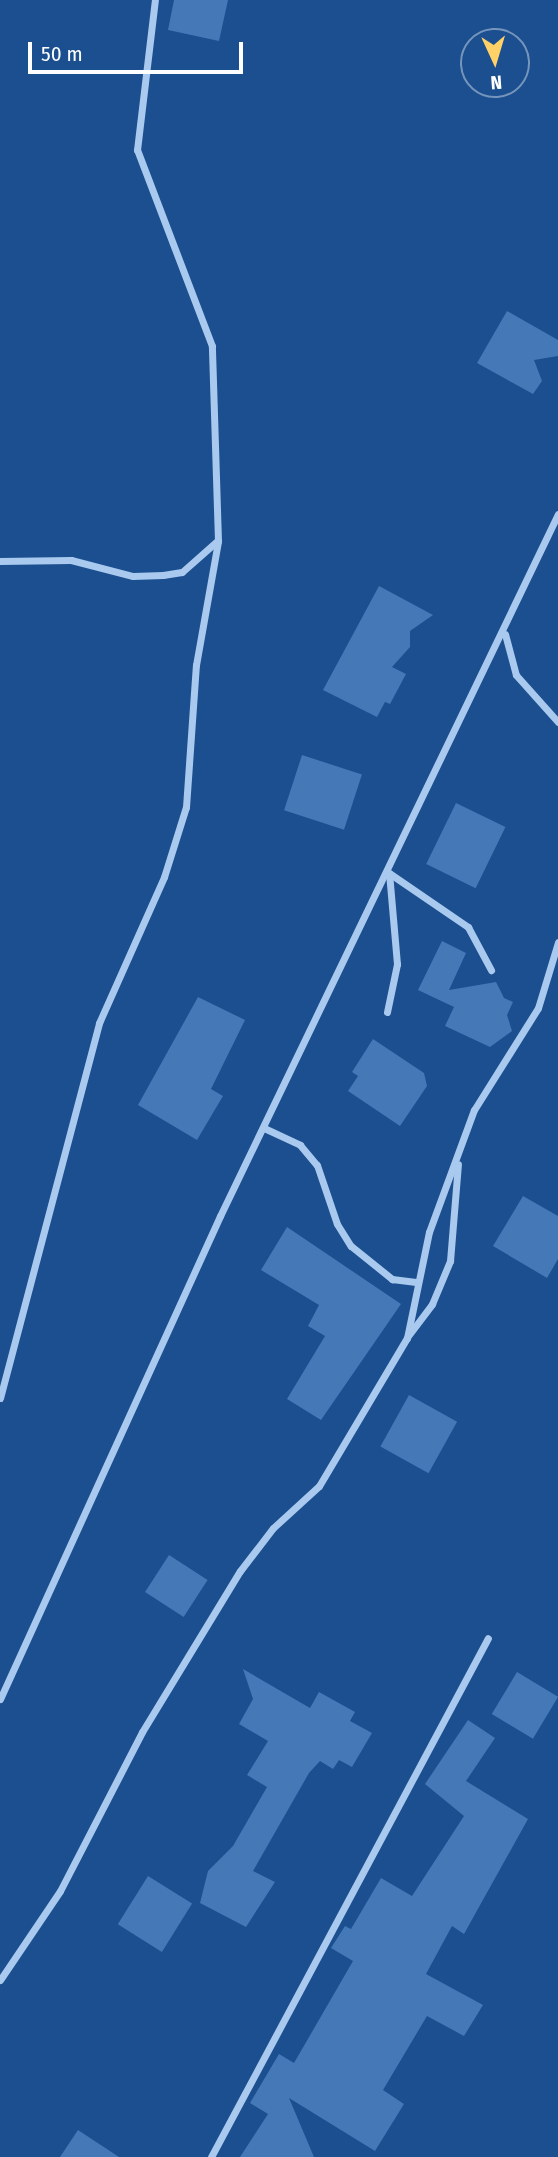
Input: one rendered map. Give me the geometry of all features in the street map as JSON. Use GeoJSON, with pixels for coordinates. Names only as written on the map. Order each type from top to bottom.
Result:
{"type":"FeatureCollection","features":[{"type":"Feature","properties":{"kind":"street"},"geometry":{"type":"LineString","coordinates":[[0,1398],[99,1023],[164,877],[186,807],[196,665],[218,541],[212,346],[137,150],[155,0]]}},
{"type":"Feature","properties":{"kind":"street"},"geometry":{"type":"LineString","coordinates":[[0,1699],[264,1128],[504,634],[558,514]]}},
{"type":"Feature","properties":{"kind":"street"},"geometry":{"type":"LineString","coordinates":[[0,561],[71,560],[133,576],[163,575],[182,572],[218,541]]}},
{"type":"Feature","properties":{"kind":"street"},"geometry":{"type":"LineString","coordinates":[[504,634],[516,676],[558,722]]}},
{"type":"Feature","properties":{"kind":"street"},"geometry":{"type":"LineString","coordinates":[[389,873],[468,927],[491,970]]}},
{"type":"Feature","properties":{"kind":"street"},"geometry":{"type":"LineString","coordinates":[[387,1012],[397,964],[389,873]]}},
{"type":"Feature","properties":{"kind":"street"},"geometry":{"type":"LineString","coordinates":[[407,1338],[416,1282],[474,1110],[537,1008],[558,942]]}},
{"type":"Feature","properties":{"kind":"street"},"geometry":{"type":"LineString","coordinates":[[264,1128],[300,1145],[317,1165],[337,1224],[351,1246],[392,1279],[416,1282]]}},
{"type":"Feature","properties":{"kind":"street"},"geometry":{"type":"LineString","coordinates":[[0,1980],[60,1891],[124,1763],[240,1571],[273,1528],[319,1486],[407,1338],[432,1304],[450,1261],[458,1160]]}},
{"type":"Feature","properties":{"kind":"street"},"geometry":{"type":"LineString","coordinates":[[211,2157],[488,1638]]}},
{"type":"Feature","properties":{"kind":"building"},"geometry":{"type":"Polygon","coordinates":[[[174,0],[228,0],[219,41],[168,30],[174,0]]]}},
{"type":"Feature","properties":{"kind":"building"},"geometry":{"type":"Polygon","coordinates":[[[507,311],[558,340],[558,356],[534,360],[542,381],[533,394],[477,363],[507,311]]]}},
{"type":"Feature","properties":{"kind":"building"},"geometry":{"type":"Polygon","coordinates":[[[379,586],[433,615],[410,631],[410,647],[392,667],[406,674],[390,704],[385,702],[377,717],[323,690],[379,586]]]}},
{"type":"Feature","properties":{"kind":"building"},"geometry":{"type":"Polygon","coordinates":[[[302,755],[362,774],[344,830],[284,810],[302,755]]]}},
{"type":"Feature","properties":{"kind":"building"},"geometry":{"type":"Polygon","coordinates":[[[456,803],[505,827],[476,888],[426,864],[456,803]]]}},
{"type":"Feature","properties":{"kind":"building"},"geometry":{"type":"Polygon","coordinates":[[[442,941],[466,953],[449,990],[496,982],[504,998],[513,1002],[507,1015],[512,1031],[490,1047],[445,1026],[454,1007],[418,990],[442,941]]]}},
{"type":"Feature","properties":{"kind":"building"},"geometry":{"type":"Polygon","coordinates":[[[198,997],[245,1020],[211,1089],[223,1096],[197,1140],[138,1105],[198,997]]]}},
{"type":"Feature","properties":{"kind":"building"},"geometry":{"type":"Polygon","coordinates":[[[373,1039],[424,1073],[427,1086],[400,1126],[348,1091],[358,1076],[352,1072],[373,1039]]]}},
{"type":"Feature","properties":{"kind":"building"},"geometry":{"type":"Polygon","coordinates":[[[523,1196],[558,1216],[558,1259],[547,1278],[493,1246],[523,1196]]]}},
{"type":"Feature","properties":{"kind":"building"},"geometry":{"type":"Polygon","coordinates":[[[287,1227],[401,1304],[321,1420],[287,1399],[325,1336],[308,1326],[319,1305],[261,1270],[287,1227]]]}},
{"type":"Feature","properties":{"kind":"building"},"geometry":{"type":"Polygon","coordinates":[[[409,1395],[457,1422],[429,1473],[380,1447],[409,1395]]]}},
{"type":"Feature","properties":{"kind":"building"},"geometry":{"type":"Polygon","coordinates":[[[169,1555],[208,1580],[184,1617],[145,1592],[169,1555]]]}},
{"type":"Feature","properties":{"kind":"building"},"geometry":{"type":"Polygon","coordinates":[[[243,1669],[310,1708],[319,1692],[355,1712],[350,1721],[372,1733],[352,1767],[339,1760],[333,1769],[320,1761],[309,1773],[253,1871],[275,1882],[246,1927],[200,1903],[208,1871],[233,1846],[267,1787],[247,1775],[268,1741],[239,1724],[253,1699],[243,1669]]]}},
{"type":"Feature","properties":{"kind":"building"},"geometry":{"type":"Polygon","coordinates":[[[517,1672],[558,1697],[533,1739],[492,1714],[517,1672]]]}},
{"type":"Feature","properties":{"kind":"building"},"geometry":{"type":"Polygon","coordinates":[[[468,1720],[495,1738],[466,1781],[528,1819],[464,1934],[452,1926],[426,1974],[483,2005],[464,2036],[427,2016],[383,2090],[404,2104],[375,2151],[289,2098],[314,2157],[240,2157],[268,2114],[250,2103],[279,2054],[294,2063],[353,1961],[331,1948],[345,1926],[351,1929],[381,1878],[412,1896],[464,1816],[425,1784],[468,1720]]]}},
{"type":"Feature","properties":{"kind":"building"},"geometry":{"type":"Polygon","coordinates":[[[148,1876],[192,1904],[162,1952],[118,1924],[148,1876]]]}},
{"type":"Feature","properties":{"kind":"building"},"geometry":{"type":"Polygon","coordinates":[[[78,2130],[119,2157],[60,2157],[78,2130]]]}}]}
